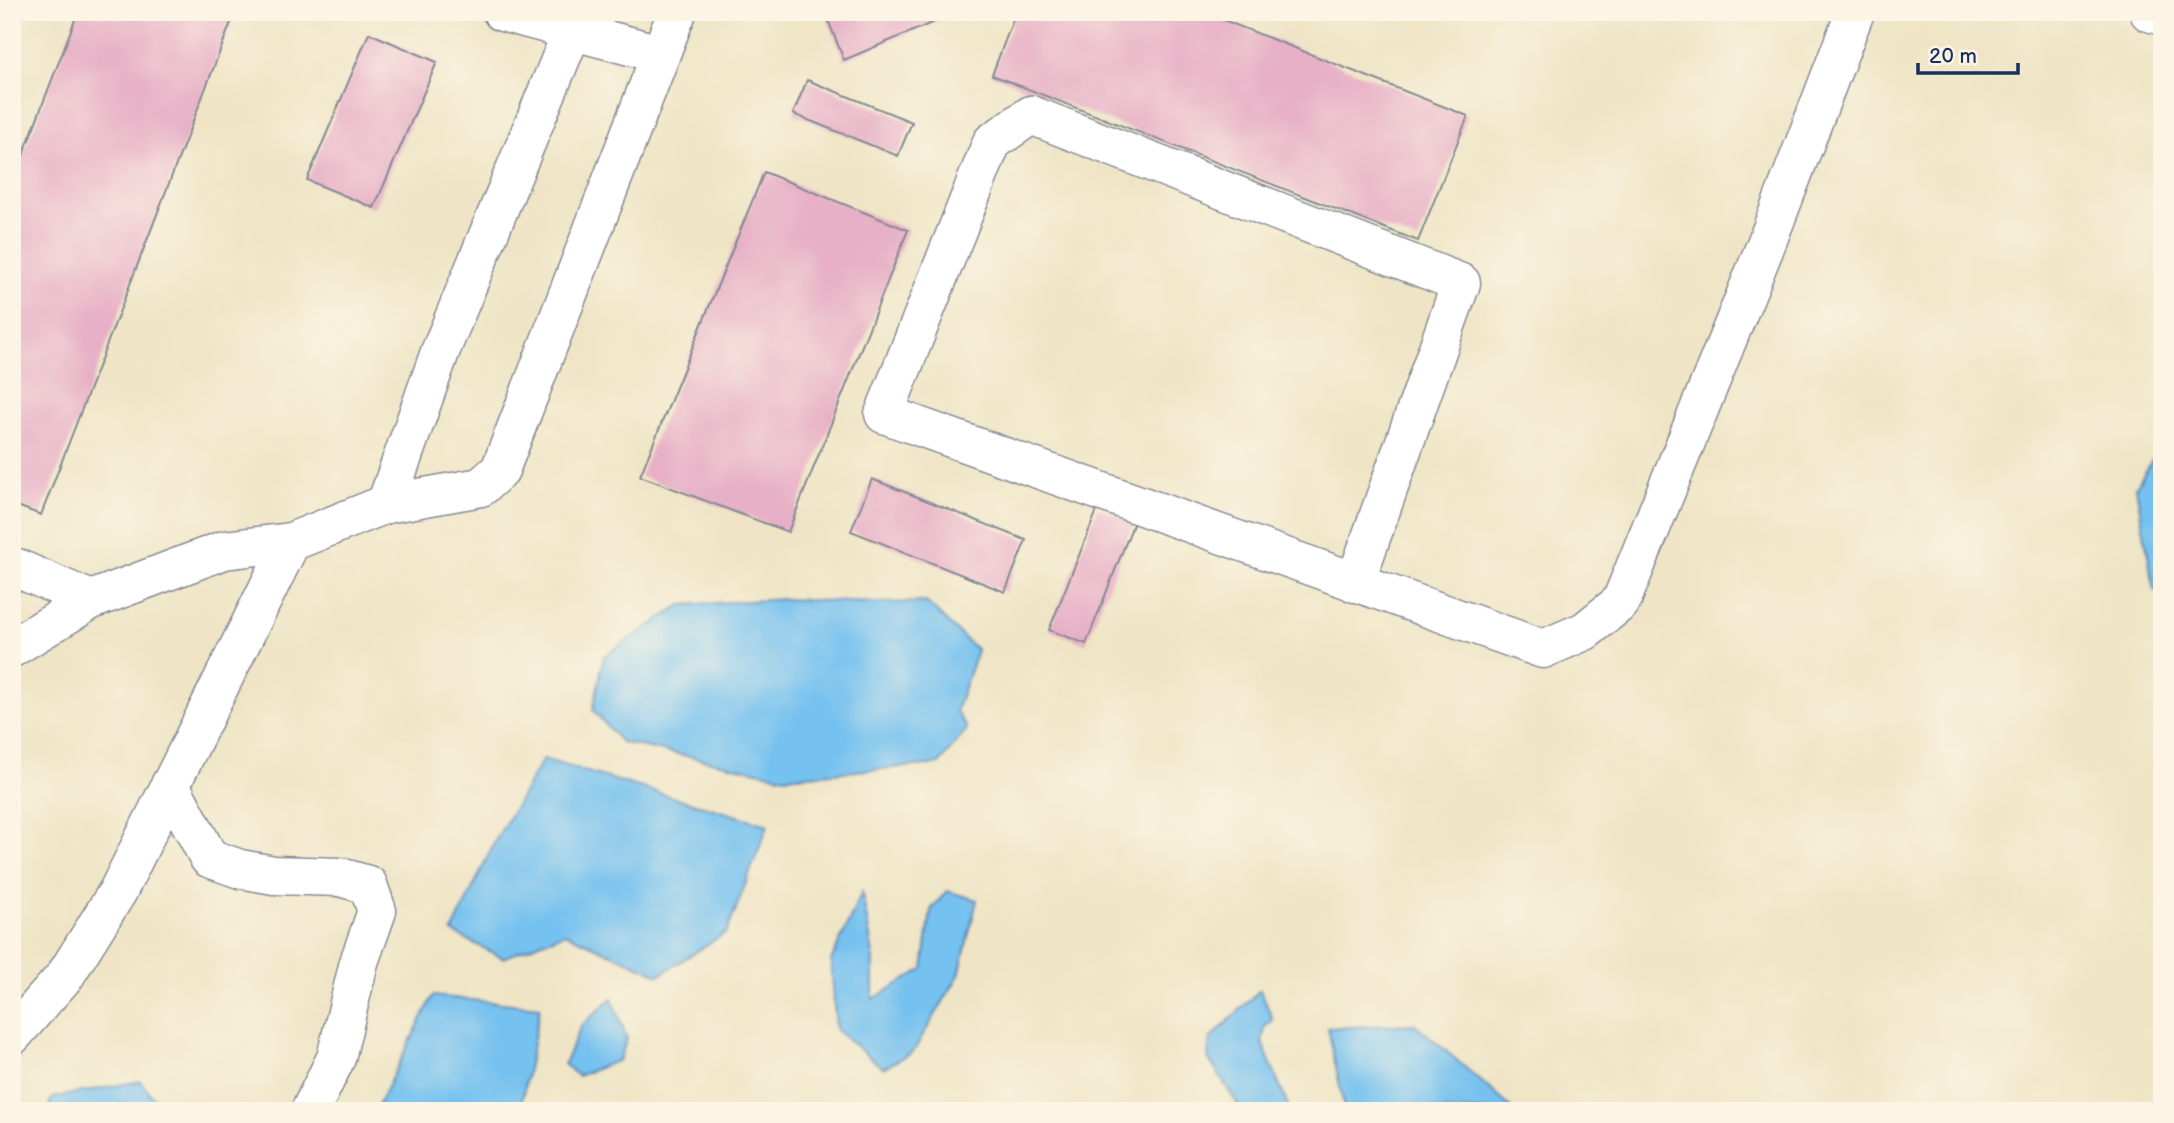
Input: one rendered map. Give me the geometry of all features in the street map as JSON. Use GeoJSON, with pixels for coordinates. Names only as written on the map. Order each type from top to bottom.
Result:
{"type":"FeatureCollection","features":[{"type":"Feature","properties":{"kind":"street"},"geometry":{"type":"LineString","coordinates":[[502,12],[576,21],[660,54]]}},
{"type":"Feature","properties":{"kind":"street"},"geometry":{"type":"LineString","coordinates":[[12,598],[36,591],[77,594],[224,550],[291,542],[386,504],[481,487],[500,470],[677,12]]}},
{"type":"Feature","properties":{"kind":"street"},"geometry":{"type":"LineString","coordinates":[[1355,583],[1461,283],[1031,115],[992,142],[884,414],[1355,583],[1543,649],[1585,631],[1621,602],[1765,247],[1855,12]]}},
{"type":"Feature","properties":{"kind":"street"},"geometry":{"type":"LineString","coordinates":[[2149,12],[2162,16]]}},
{"type":"Feature","properties":{"kind":"street"},"geometry":{"type":"LineString","coordinates":[[386,504],[440,352],[576,21]]}},
{"type":"Feature","properties":{"kind":"street"},"geometry":{"type":"LineString","coordinates":[[12,1036],[65,976],[118,891],[291,542]]}},
{"type":"Feature","properties":{"kind":"street"},"geometry":{"type":"LineString","coordinates":[[12,566],[77,594]]}},
{"type":"Feature","properties":{"kind":"street"},"geometry":{"type":"LineString","coordinates":[[12,648],[77,594]]}},
{"type":"Feature","properties":{"kind":"street"},"geometry":{"type":"LineString","coordinates":[[170,785],[209,858],[240,869],[274,875],[340,877],[368,885],[377,911],[359,962],[336,1058],[310,1111]]}},
{"type":"Feature","properties":{"kind":"water"},"geometry":{"type":"Polygon","coordinates":[[[2162,443],[2162,593],[2154,590],[2136,487],[2162,443]]]}},
{"type":"Feature","properties":{"kind":"water"},"geometry":{"type":"Polygon","coordinates":[[[784,599],[926,602],[977,650],[956,711],[967,729],[939,764],[785,777],[621,742],[593,710],[604,656],[681,605],[784,599]]]}},
{"type":"Feature","properties":{"kind":"water"},"geometry":{"type":"Polygon","coordinates":[[[543,759],[768,825],[727,932],[659,975],[565,933],[503,958],[452,932],[494,843],[543,759]]]}},
{"type":"Feature","properties":{"kind":"water"},"geometry":{"type":"Polygon","coordinates":[[[947,891],[977,900],[959,975],[913,1052],[883,1068],[836,1030],[831,961],[862,892],[873,954],[873,999],[923,969],[931,910],[947,891]]]}},
{"type":"Feature","properties":{"kind":"water"},"geometry":{"type":"Polygon","coordinates":[[[1260,990],[1273,1020],[1265,1027],[1262,1043],[1289,1108],[1284,1111],[1242,1111],[1208,1058],[1210,1039],[1260,990]]]}},
{"type":"Feature","properties":{"kind":"water"},"geometry":{"type":"Polygon","coordinates":[[[433,996],[540,1007],[520,1111],[375,1111],[433,996]]]}},
{"type":"Feature","properties":{"kind":"water"},"geometry":{"type":"Polygon","coordinates":[[[612,998],[627,1039],[619,1060],[578,1076],[564,1064],[581,1026],[612,998]]]}},
{"type":"Feature","properties":{"kind":"water"},"geometry":{"type":"Polygon","coordinates":[[[1415,1024],[1513,1111],[1345,1111],[1328,1028],[1415,1024]]]}},
{"type":"Feature","properties":{"kind":"water"},"geometry":{"type":"Polygon","coordinates":[[[140,1081],[164,1111],[47,1111],[52,1098],[140,1081]]]}},
{"type":"Feature","properties":{"kind":"building"},"geometry":{"type":"Polygon","coordinates":[[[78,12],[235,12],[41,515],[12,504],[12,184],[78,12]]]}},
{"type":"Feature","properties":{"kind":"building"},"geometry":{"type":"Polygon","coordinates":[[[847,12],[958,12],[844,60],[828,20],[847,12]]]}},
{"type":"Feature","properties":{"kind":"building"},"geometry":{"type":"Polygon","coordinates":[[[1016,12],[1203,12],[1468,116],[1418,241],[992,75],[1016,12]]]}},
{"type":"Feature","properties":{"kind":"building"},"geometry":{"type":"Polygon","coordinates":[[[369,33],[437,62],[374,208],[307,180],[369,33]]]}},
{"type":"Feature","properties":{"kind":"building"},"geometry":{"type":"Polygon","coordinates":[[[807,80],[912,122],[898,156],[793,114],[807,80]]]}},
{"type":"Feature","properties":{"kind":"building"},"geometry":{"type":"Polygon","coordinates":[[[764,172],[908,230],[788,532],[640,476],[764,172]]]}},
{"type":"Feature","properties":{"kind":"building"},"geometry":{"type":"Polygon","coordinates":[[[872,479],[1026,540],[1005,592],[851,531],[872,479]]]}},
{"type":"Feature","properties":{"kind":"building"},"geometry":{"type":"Polygon","coordinates":[[[1098,508],[1134,522],[1086,644],[1049,630],[1098,508]]]}}]}
